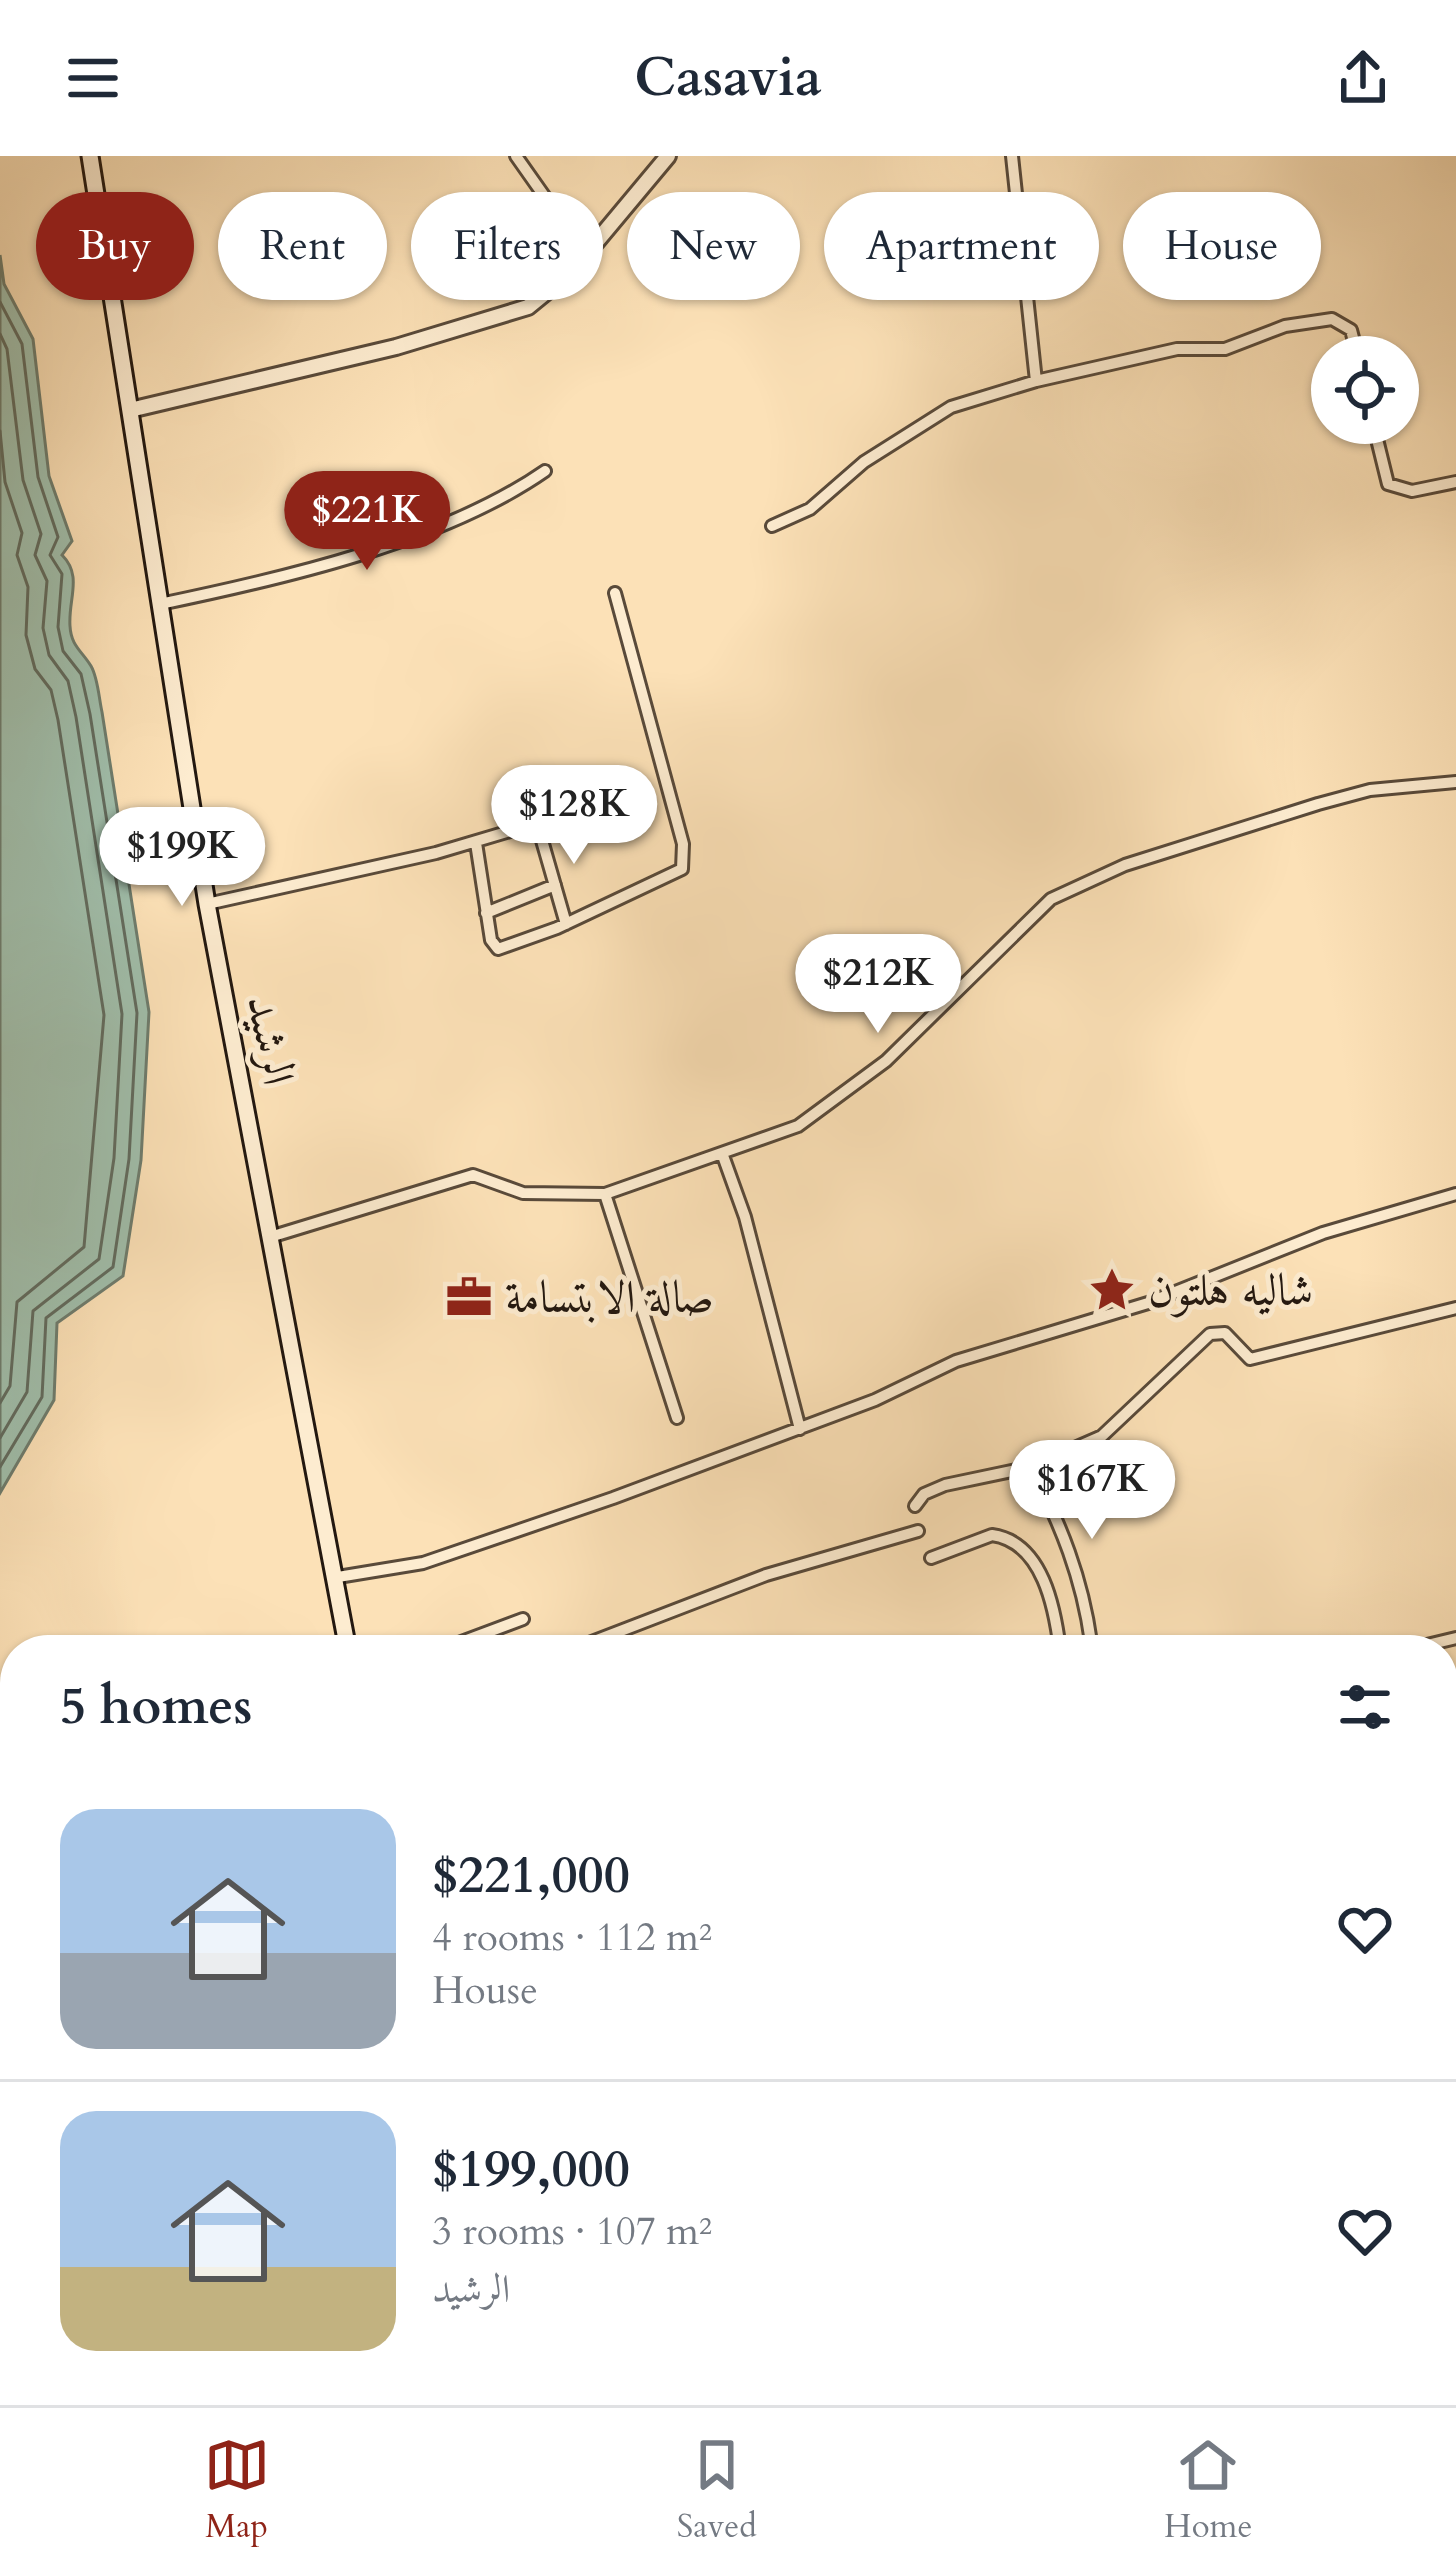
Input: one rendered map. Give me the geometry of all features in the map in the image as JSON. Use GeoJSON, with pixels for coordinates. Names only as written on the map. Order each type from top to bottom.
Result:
{"type":"FeatureCollection","features":[{"type":"Feature","properties":{"kind":"main road","name":"الرشيد"},"geometry":{"type":"LineString","coordinates":[[90,156],[207,904],[338,1577],[345,1635]]}},
{"type":"Feature","properties":{"kind":"street"},"geometry":{"type":"LineString","coordinates":[[516,156],[541,192]]}},
{"type":"Feature","properties":{"kind":"street"},"geometry":{"type":"LineString","coordinates":[[130,410],[396,347],[528,308],[572,271],[668,156]]}},
{"type":"Feature","properties":{"kind":"street"},"geometry":{"type":"LineString","coordinates":[[1012,156],[1036,381]]}},
{"type":"Feature","properties":{"kind":"street"},"geometry":{"type":"LineString","coordinates":[[772,526],[810,508],[879,452],[951,407],[1036,381],[1177,350],[1225,349],[1285,326],[1332,319],[1351,330],[1353,336]]}},
{"type":"Feature","properties":{"kind":"street"},"geometry":{"type":"LineString","coordinates":[[1378,444],[1388,484],[1412,491],[1456,482]]}},
{"type":"Feature","properties":{"kind":"street"},"geometry":{"type":"LineString","coordinates":[[160,604],[241,587],[468,517],[544,471]]}},
{"type":"Feature","properties":{"kind":"street"},"geometry":{"type":"LineString","coordinates":[[476,844],[491,944],[498,949],[566,924],[682,869],[683,844],[615,593]]}},
{"type":"Feature","properties":{"kind":"street"},"geometry":{"type":"LineString","coordinates":[[270,1237],[473,1175],[523,1193],[605,1194],[806,1123],[886,1061],[1051,898],[1125,865],[1318,804],[1370,790],[1456,782]]}},
{"type":"Feature","properties":{"kind":"street"},"geometry":{"type":"LineString","coordinates":[[207,904],[476,844],[537,823],[566,924]]}},
{"type":"Feature","properties":{"kind":"street"},"geometry":{"type":"LineString","coordinates":[[486,913],[555,885]]}},
{"type":"Feature","properties":{"kind":"street"},"geometry":{"type":"LineString","coordinates":[[722,1153],[745,1217],[800,1429]]}},
{"type":"Feature","properties":{"kind":"street"},"geometry":{"type":"LineString","coordinates":[[338,1577],[423,1563],[800,1429],[956,1361],[1148,1303],[1324,1233],[1456,1193]]}},
{"type":"Feature","properties":{"kind":"street"},"geometry":{"type":"LineString","coordinates":[[605,1194],[677,1418]]}},
{"type":"Feature","properties":{"kind":"street"},"geometry":{"type":"LineString","coordinates":[[915,1506],[923,1494],[945,1485],[1031,1467],[1102,1436],[1210,1334],[1226,1333],[1250,1359],[1456,1308]]}},
{"type":"Feature","properties":{"kind":"street"},"geometry":{"type":"LineString","coordinates":[[1031,1467],[1066,1536],[1083,1586],[1089,1635]]}},
{"type":"Feature","properties":{"kind":"street"},"geometry":{"type":"LineString","coordinates":[[610,1635],[766,1575],[918,1531]]}},
{"type":"Feature","properties":{"kind":"street"},"geometry":{"type":"LineString","coordinates":[[931,1558],[992,1534],[1015,1545],[1052,1593],[1058,1635]]}},
{"type":"Feature","properties":{"kind":"street"},"geometry":{"type":"LineString","coordinates":[[480,1635],[523,1619]]}},
{"type":"Feature","properties":{"kind":"water"},"geometry":{"type":"Polygon","coordinates":[[[0,255],[4,284],[33,339],[49,476],[72,541],[62,555],[72,571],[71,633],[97,682],[149,1012],[141,1160],[123,1276],[57,1323],[54,1400],[0,1493],[0,255]]]}},
{"type":"Feature","properties":{"kind":"place","name":"شاليه هلتون"},"geometry":{"type":"Point","coordinates":[1112,1290]}},
{"type":"Feature","properties":{"kind":"place","name":"صالة الابتسامة"},"geometry":{"type":"Point","coordinates":[469,1297]}}]}
